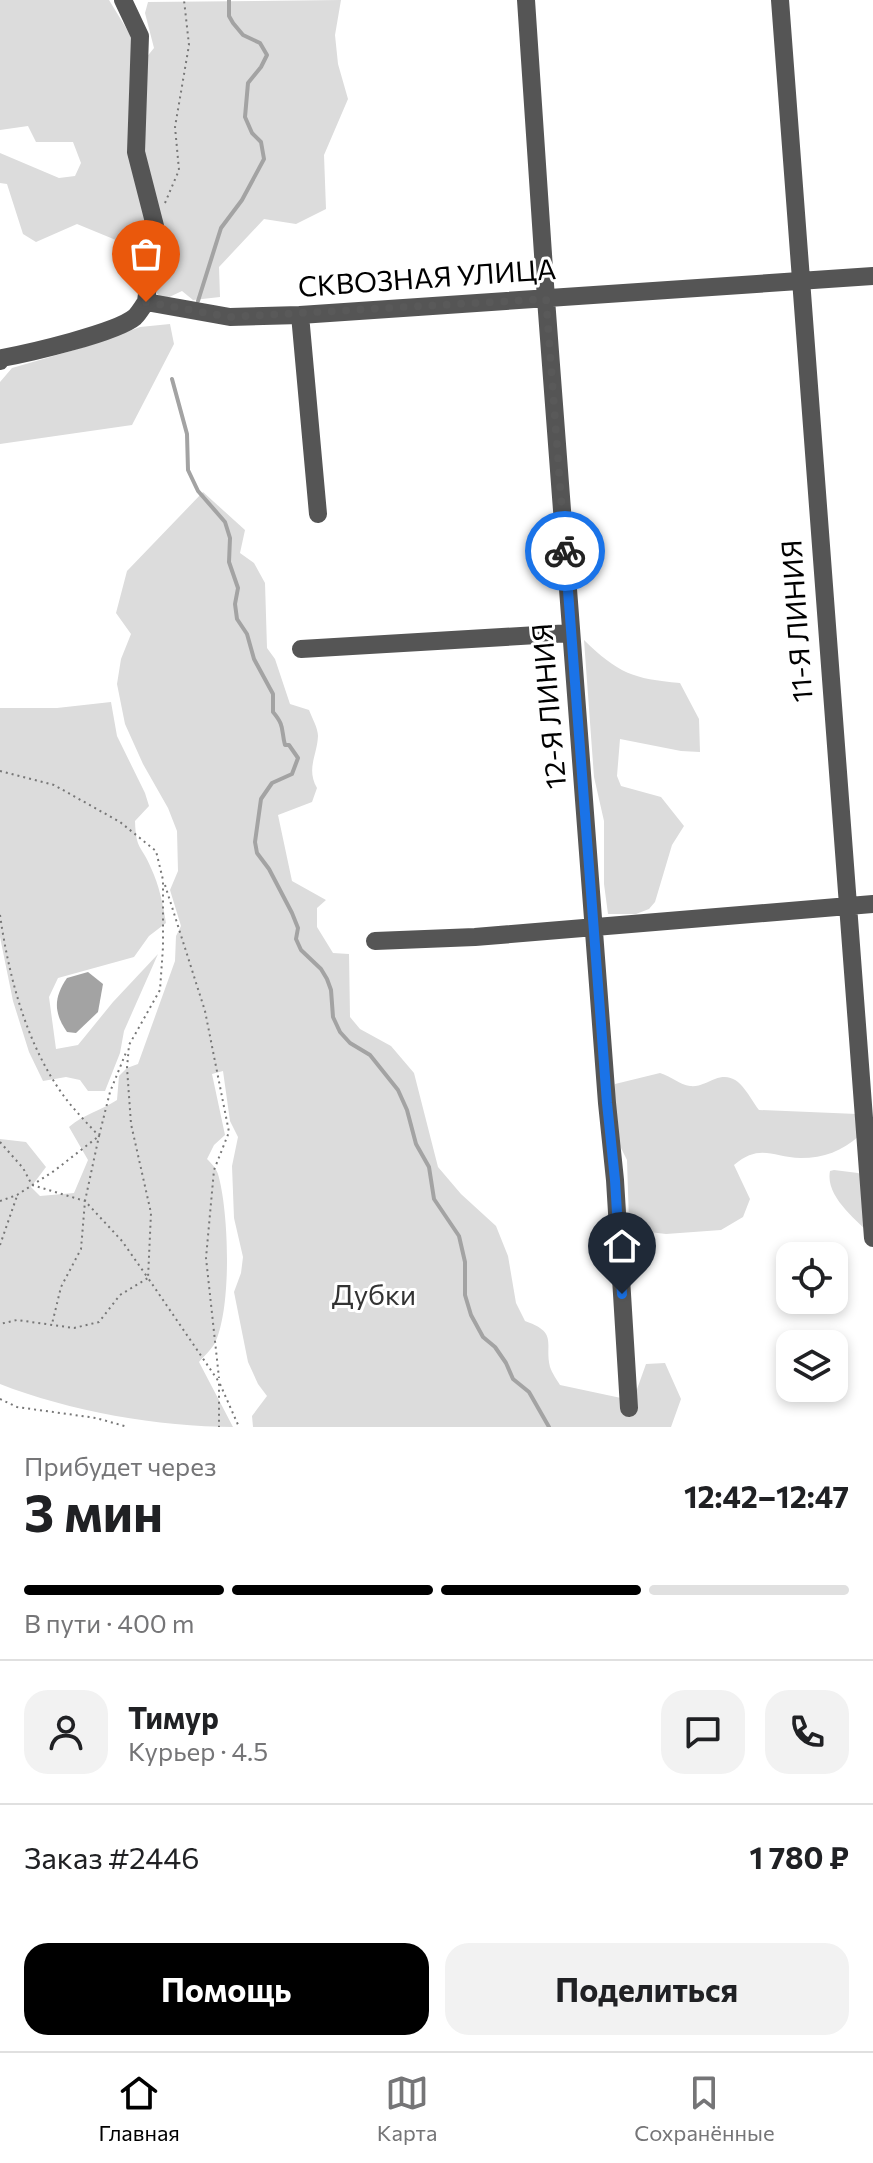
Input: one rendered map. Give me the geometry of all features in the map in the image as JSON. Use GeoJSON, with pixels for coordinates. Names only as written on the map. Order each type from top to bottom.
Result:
{"type":"FeatureCollection","features":[{"type":"Feature","properties":{"kind":"street"},"geometry":{"type":"LineString","coordinates":[[0,361],[114,327],[134,318],[146,302],[155,226],[136,152],[140,36],[123,0]]}},
{"type":"Feature","properties":{"kind":"street","name":"12-Я ЛИНИЯ"},"geometry":{"type":"LineString","coordinates":[[526,0],[571,633],[615,1180],[629,1408]]}},
{"type":"Feature","properties":{"kind":"street","name":"11-Я ЛИНИЯ"},"geometry":{"type":"LineString","coordinates":[[780,0],[873,1238]]}},
{"type":"Feature","properties":{"kind":"street","name":"СКВОЗНАЯ УЛИЦА"},"geometry":{"type":"LineString","coordinates":[[146,302],[230,317],[300,315],[873,276]]}},
{"type":"Feature","properties":{"kind":"street"},"geometry":{"type":"LineString","coordinates":[[300,315],[318,514]]}},
{"type":"Feature","properties":{"kind":"street"},"geometry":{"type":"LineString","coordinates":[[301,649],[571,633]]}},
{"type":"Feature","properties":{"kind":"street"},"geometry":{"type":"LineString","coordinates":[[375,941],[475,937],[873,904]]}},
{"type":"Feature","properties":{"kind":"path"},"geometry":{"type":"LineString","coordinates":[[155,226],[179,170],[175,127],[189,45],[184,0]]}},
{"type":"Feature","properties":{"kind":"path"},"geometry":{"type":"LineString","coordinates":[[0,771],[54,785],[120,822],[156,851],[205,1011],[229,1132],[214,1170],[206,1258],[219,1382],[219,1427]]}},
{"type":"Feature","properties":{"kind":"path"},"geometry":{"type":"LineString","coordinates":[[52,1325],[61,1287],[81,1249],[85,1201],[110,1092],[129,1045],[160,990],[163,880]]}},
{"type":"Feature","properties":{"kind":"path"},"geometry":{"type":"LineString","coordinates":[[0,915],[7,966],[34,1043],[65,1097],[99,1136]]}},
{"type":"Feature","properties":{"kind":"path"},"geometry":{"type":"LineString","coordinates":[[129,1045],[127,1068],[131,1124],[151,1213],[148,1278]]}},
{"type":"Feature","properties":{"kind":"path"},"geometry":{"type":"LineString","coordinates":[[0,1201],[17,1195],[99,1136]]}},
{"type":"Feature","properties":{"kind":"path"},"geometry":{"type":"LineString","coordinates":[[0,1142],[23,1168],[32,1185],[85,1201],[122,1241],[219,1382],[239,1427]]}},
{"type":"Feature","properties":{"kind":"path"},"geometry":{"type":"LineString","coordinates":[[0,1245],[17,1195]]}},
{"type":"Feature","properties":{"kind":"path"},"geometry":{"type":"LineString","coordinates":[[0,1324],[17,1320],[74,1328],[99,1322],[120,1295],[148,1278]]}},
{"type":"Feature","properties":{"kind":"path"},"geometry":{"type":"LineString","coordinates":[[0,1399],[17,1407],[96,1418],[128,1427]]}},
{"type":"Feature","properties":{"kind":"path"},"geometry":{"type":"LineString","coordinates":[[96,1418],[96,1427]]}},
{"type":"Feature","properties":{"kind":"green space"},"geometry":{"type":"Polygon","coordinates":[[[0,0],[109,0],[145,59],[154,48],[145,13],[148,2],[341,0],[335,35],[338,64],[348,99],[324,155],[326,209],[296,224],[264,219],[219,267],[220,297],[193,300],[182,291],[163,300],[154,290],[153,263],[143,245],[128,245],[77,224],[36,242],[23,234],[7,184],[0,183],[0,153],[59,178],[75,176],[81,163],[73,142],[36,142],[28,126],[0,130],[0,0]]]}},
{"type":"Feature","properties":{"kind":"green space"},"geometry":{"type":"Polygon","coordinates":[[[170,324],[174,344],[132,425],[0,444],[0,382],[12,368],[140,327],[170,324]]]}},
{"type":"Feature","properties":{"kind":"green space","name":"Дубки"},"geometry":{"type":"Polygon","coordinates":[[[203,492],[245,530],[240,553],[254,563],[265,583],[267,648],[275,659],[290,704],[309,710],[317,730],[312,775],[317,788],[312,802],[278,815],[292,881],[326,900],[317,908],[317,927],[333,953],[349,954],[350,1017],[360,1029],[391,1046],[414,1073],[438,1167],[461,1194],[496,1226],[508,1256],[516,1303],[525,1321],[546,1334],[550,1367],[560,1385],[621,1398],[636,1392],[646,1364],[665,1363],[681,1399],[671,1427],[253,1427],[252,1416],[267,1396],[248,1362],[234,1292],[243,1257],[234,1218],[232,1166],[238,1137],[230,1121],[223,1071],[212,1074],[225,1135],[214,1145],[207,1159],[217,1172],[222,1191],[226,1284],[215,1343],[199,1362],[233,1427],[115,1416],[55,1402],[0,1384],[0,1139],[26,1142],[46,1167],[31,1187],[40,1196],[74,1193],[88,1160],[69,1127],[117,1100],[119,1076],[127,1068],[138,1064],[175,961],[176,936],[181,926],[170,890],[178,871],[177,831],[125,724],[117,684],[121,659],[131,634],[116,613],[127,571],[203,492]]]}},
{"type":"Feature","properties":{"kind":"green space"},"geometry":{"type":"Polygon","coordinates":[[[584,640],[627,672],[680,683],[699,719],[700,752],[620,739],[617,776],[621,786],[661,797],[684,826],[672,845],[655,902],[649,909],[636,914],[608,914],[604,884],[604,821],[594,777],[584,640]]]}},
{"type":"Feature","properties":{"kind":"green space"},"geometry":{"type":"Polygon","coordinates":[[[111,702],[117,736],[149,806],[135,821],[137,838],[156,881],[166,923],[149,936],[134,957],[58,978],[49,997],[56,1049],[78,1045],[158,954],[124,1031],[120,1053],[105,1091],[88,1091],[80,1080],[66,1077],[43,1081],[29,1052],[13,1001],[0,937],[0,708],[57,708],[111,702]]]}},
{"type":"Feature","properties":{"kind":"green space"},"geometry":{"type":"Polygon","coordinates":[[[660,1073],[690,1086],[730,1078],[742,1086],[759,1110],[857,1114],[859,1136],[839,1150],[817,1157],[759,1153],[743,1158],[734,1165],[750,1199],[743,1217],[721,1230],[666,1234],[641,1231],[629,1223],[627,1160],[619,1144],[613,1103],[615,1084],[660,1073]]]}},
{"type":"Feature","properties":{"kind":"green space"},"geometry":{"type":"Polygon","coordinates":[[[830,1171],[865,1177],[873,1237],[837,1199],[830,1181],[830,1171]]]}},
{"type":"Feature","properties":{"kind":"shaded area"},"geometry":{"type":"Polygon","coordinates":[[[88,972],[103,984],[98,1012],[76,1033],[67,1032],[57,1011],[60,992],[67,978],[88,972]]]}},
{"type":"Feature","properties":{"kind":"waterway"},"geometry":{"type":"LineString","coordinates":[[198,301],[221,228],[242,200],[264,159],[261,142],[252,133],[245,117],[248,83],[267,55],[260,43],[243,35],[233,23],[229,16],[229,0]]}},
{"type":"Feature","properties":{"kind":"waterway"},"geometry":{"type":"LineString","coordinates":[[172,379],[187,434],[188,470],[198,491],[225,522],[230,538],[229,562],[238,588],[235,604],[237,619],[247,634],[254,659],[273,694],[273,712],[281,725],[285,745],[289,745],[298,758],[292,774],[272,783],[261,799],[255,842],[257,853],[292,913],[301,950],[327,979],[333,1017],[340,1032],[350,1043],[370,1055],[398,1090],[416,1144],[429,1167],[434,1199],[459,1236],[465,1262],[465,1295],[471,1315],[483,1337],[506,1363],[513,1379],[529,1392],[549,1427]]}},
{"type":"Feature","properties":{"kind":"way so far"},"geometry":{"type":"LineString","coordinates":[[146,302],[230,317],[546,299],[565,551]]}},
{"type":"Feature","properties":{"kind":"route"},"geometry":{"type":"LineString","coordinates":[[565,551],[622,1294]]}}]}
